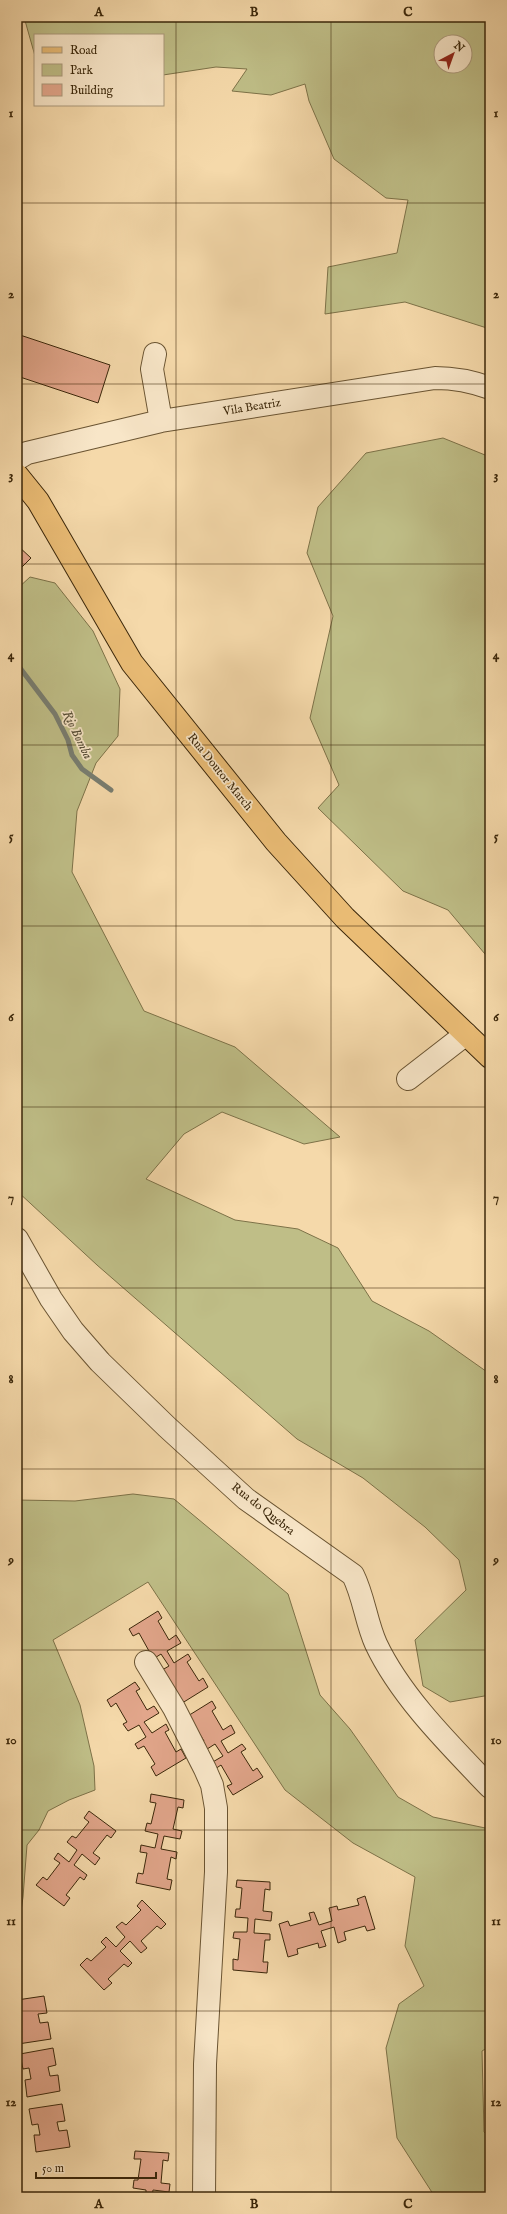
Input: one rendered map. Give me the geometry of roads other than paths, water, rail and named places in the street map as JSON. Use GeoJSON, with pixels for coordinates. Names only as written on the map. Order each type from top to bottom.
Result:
{"type":"FeatureCollection","features":[{"type":"Feature","properties":{"kind":"main road","name":"Rua Doutor March"},"geometry":{"type":"LineString","coordinates":[[17,475],[38,500],[132,663],[276,842],[345,918],[490,1057]]}},
{"type":"Feature","properties":{"kind":"street"},"geometry":{"type":"LineString","coordinates":[[155,354],[152,369],[161,421]]}},
{"type":"Feature","properties":{"kind":"street","name":"Vila Beatriz"},"geometry":{"type":"LineString","coordinates":[[17,459],[27,454],[161,421],[435,378],[470,381],[490,388]]}},
{"type":"Feature","properties":{"kind":"street"},"geometry":{"type":"LineString","coordinates":[[408,1079],[466,1034]]}},
{"type":"Feature","properties":{"kind":"street","name":"Rua do Quebra"},"geometry":{"type":"LineString","coordinates":[[17,1240],[51,1299],[73,1331],[100,1362],[167,1427],[246,1499],[353,1575],[360,1590],[376,1643],[390,1668],[407,1694],[490,1787]]}},
{"type":"Feature","properties":{"kind":"street"},"geometry":{"type":"LineString","coordinates":[[146,1662],[174,1708],[205,1769],[212,1785],[216,1808],[216,1872],[205,2064],[204,2197]]}},
{"type":"Feature","properties":{"kind":"waterway","name":"Rio Bomba"},"geometry":{"type":"LineString","coordinates":[[17,664],[55,714],[68,740],[72,755],[82,769],[111,790]]}}]}
